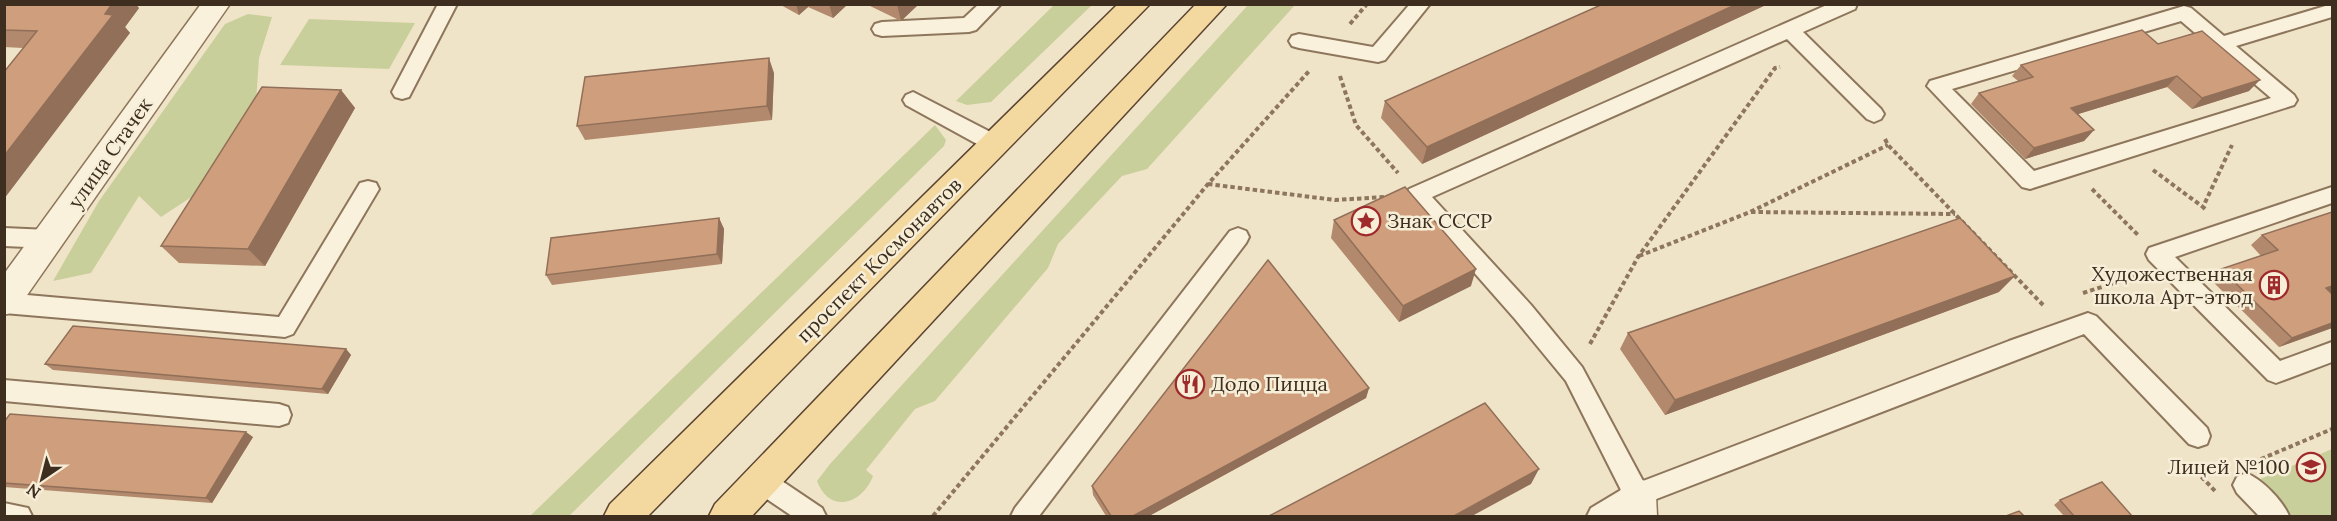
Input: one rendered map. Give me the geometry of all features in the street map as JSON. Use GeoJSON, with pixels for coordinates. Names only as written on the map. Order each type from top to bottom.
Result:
{"type":"FeatureCollection","features":[{"type":"Feature","properties":{"kind":"main road","name":"проспект Космонавтов"},"geometry":{"type":"LineString","coordinates":[[623,516],[1136,4]]}},
{"type":"Feature","properties":{"kind":"main road"},"geometry":{"type":"LineString","coordinates":[[728,516],[1213,4]]}},
{"type":"Feature","properties":{"kind":"street","name":"улица Стачек"},"geometry":{"type":"LineString","coordinates":[[4,302],[216,4]]}},
{"type":"Feature","properties":{"kind":"lane"},"geometry":{"type":"LineString","coordinates":[[402,92],[448,4]]}},
{"type":"Feature","properties":{"kind":"lane"},"geometry":{"type":"LineString","coordinates":[[882,28],[969,25],[992,4]]}},
{"type":"Feature","properties":{"kind":"lane"},"geometry":{"type":"LineString","coordinates":[[1299,41],[1378,55],[1421,4]]}},
{"type":"Feature","properties":{"kind":"lane"},"geometry":{"type":"LineString","coordinates":[[1637,506],[1574,374],[1523,312],[1417,195],[1848,4]]}},
{"type":"Feature","properties":{"kind":"lane"},"geometry":{"type":"LineString","coordinates":[[2221,44],[2332,10]]}},
{"type":"Feature","properties":{"kind":"lane"},"geometry":{"type":"LineString","coordinates":[[2184,13],[2287,100],[2235,117],[2030,182],[1937,86],[2184,13]]}},
{"type":"Feature","properties":{"kind":"lane"},"geometry":{"type":"LineString","coordinates":[[1790,30],[1874,114]]}},
{"type":"Feature","properties":{"kind":"lane"},"geometry":{"type":"LineString","coordinates":[[913,100],[995,144]]}},
{"type":"Feature","properties":{"kind":"lane"},"geometry":{"type":"LineString","coordinates":[[4,302],[285,327],[368,189]]}},
{"type":"Feature","properties":{"kind":"lane"},"geometry":{"type":"LineString","coordinates":[[2332,195],[2225,232],[2163,260],[2276,373],[2332,352]]}},
{"type":"Feature","properties":{"kind":"lane"},"geometry":{"type":"LineString","coordinates":[[4,237],[49,239]]}},
{"type":"Feature","properties":{"kind":"lane"},"geometry":{"type":"LineString","coordinates":[[1024,516],[1238,237]]}},
{"type":"Feature","properties":{"kind":"lane"},"geometry":{"type":"LineString","coordinates":[[1600,516],[1637,506],[2067,329],[2088,323],[2198,436]]}},
{"type":"Feature","properties":{"kind":"lane"},"geometry":{"type":"LineString","coordinates":[[4,390],[279,415]]}},
{"type":"Feature","properties":{"kind":"lane"},"geometry":{"type":"LineString","coordinates":[[2249,474],[2276,516]]}},
{"type":"Feature","properties":{"kind":"lane"},"geometry":{"type":"LineString","coordinates":[[761,481],[813,516]]}},
{"type":"Feature","properties":{"kind":"lane"},"geometry":{"type":"LineString","coordinates":[[4,515],[19,516]]}},
{"type":"Feature","properties":{"kind":"path"},"geometry":{"type":"LineString","coordinates":[[933,516],[1208,184],[1367,4]]}},
{"type":"Feature","properties":{"kind":"path"},"geometry":{"type":"LineString","coordinates":[[1330,47],[1356,124],[1417,195]]}},
{"type":"Feature","properties":{"kind":"path"},"geometry":{"type":"LineString","coordinates":[[1574,374],[1638,256],[1775,69],[1813,53]]}},
{"type":"Feature","properties":{"kind":"path"},"geometry":{"type":"LineString","coordinates":[[1874,114],[1888,145],[2067,329]]}},
{"type":"Feature","properties":{"kind":"path"},"geometry":{"type":"LineString","coordinates":[[2203,207],[2231,149],[2235,117]]}},
{"type":"Feature","properties":{"kind":"path"},"geometry":{"type":"LineString","coordinates":[[1638,256],[1750,212],[1888,145]]}},
{"type":"Feature","properties":{"kind":"path"},"geometry":{"type":"LineString","coordinates":[[2127,151],[2203,207],[2225,232]]}},
{"type":"Feature","properties":{"kind":"path"},"geometry":{"type":"LineString","coordinates":[[2072,168],[2163,260],[2073,297]]}},
{"type":"Feature","properties":{"kind":"path"},"geometry":{"type":"LineString","coordinates":[[1208,184],[1335,200],[1417,195]]}},
{"type":"Feature","properties":{"kind":"path"},"geometry":{"type":"LineString","coordinates":[[1750,212],[1955,214]]}},
{"type":"Feature","properties":{"kind":"path"},"geometry":{"type":"LineString","coordinates":[[2044,306],[2054,303]]}},
{"type":"Feature","properties":{"kind":"path"},"geometry":{"type":"LineString","coordinates":[[2249,474],[2332,429]]}},
{"type":"Feature","properties":{"kind":"path"},"geometry":{"type":"LineString","coordinates":[[2190,465],[2223,499]]}},
{"type":"Feature","properties":{"kind":"green space"},"geometry":{"type":"Polygon","coordinates":[[[1054,5],[1092,5],[991,102],[967,105],[956,101],[1054,5]]]}},
{"type":"Feature","properties":{"kind":"green space"},"geometry":{"type":"Polygon","coordinates":[[[1248,5],[1295,5],[1147,169],[1122,176],[1058,244],[1048,268],[935,401],[915,409],[866,470],[873,476],[861,494],[845,502],[837,502],[829,498],[817,481],[830,464],[1248,5]]]}},
{"type":"Feature","properties":{"kind":"green space"},"geometry":{"type":"Polygon","coordinates":[[[248,14],[272,17],[259,58],[256,103],[196,194],[161,217],[139,196],[91,273],[53,281],[99,201],[225,24],[248,14]]]}},
{"type":"Feature","properties":{"kind":"green space"},"geometry":{"type":"Polygon","coordinates":[[[309,19],[415,23],[389,69],[280,65],[309,19]]]}},
{"type":"Feature","properties":{"kind":"green space"},"geometry":{"type":"Polygon","coordinates":[[[935,125],[946,140],[944,146],[569,516],[530,516],[935,125]]]}},
{"type":"Feature","properties":{"kind":"green space","name":"Лицей №100"},"geometry":{"type":"Polygon","coordinates":[[[2332,449],[2332,516],[2276,516],[2246,485],[2332,449]]]}},
{"type":"Feature","properties":{"kind":"building"},"geometry":{"type":"Polygon","coordinates":[[[4,4],[112,4],[105,14],[113,15],[4,156],[4,72],[37,31],[4,30],[4,4]]]}},
{"type":"Feature","properties":{"kind":"building"},"geometry":{"type":"Polygon","coordinates":[[[1603,4],[1737,4],[1427,147],[1385,101],[1603,4]]]}},
{"type":"Feature","properties":{"kind":"building"},"geometry":{"type":"Polygon","coordinates":[[[2142,30],[2158,44],[2202,31],[2260,80],[2202,98],[2177,76],[2071,108],[2094,130],[2034,148],[1979,93],[2033,77],[2021,65],[2142,30]]]}},
{"type":"Feature","properties":{"kind":"building"},"geometry":{"type":"Polygon","coordinates":[[[769,58],[767,106],[577,126],[585,77],[769,58]]]}},
{"type":"Feature","properties":{"kind":"building"},"geometry":{"type":"Polygon","coordinates":[[[262,87],[341,90],[248,249],[161,246],[262,87]]]}},
{"type":"Feature","properties":{"kind":"building"},"geometry":{"type":"Polygon","coordinates":[[[1405,187],[1476,269],[1403,306],[1334,220],[1405,187]]]}},
{"type":"Feature","properties":{"kind":"building","name":"Художественная школа Арт-этюд"},"geometry":{"type":"Polygon","coordinates":[[[2332,212],[2332,286],[2326,288],[2332,294],[2332,323],[2292,338],[2221,269],[2278,250],[2262,235],[2332,212]]]}},
{"type":"Feature","properties":{"kind":"building"},"geometry":{"type":"Polygon","coordinates":[[[719,218],[717,254],[546,275],[551,238],[719,218]]]}},
{"type":"Feature","properties":{"kind":"building"},"geometry":{"type":"Polygon","coordinates":[[[1960,218],[2015,276],[1675,400],[1628,333],[1960,218]]]}},
{"type":"Feature","properties":{"kind":"building"},"geometry":{"type":"Polygon","coordinates":[[[1268,260],[1369,388],[1133,516],[1111,516],[1092,486],[1268,260]]]}},
{"type":"Feature","properties":{"kind":"building"},"geometry":{"type":"Polygon","coordinates":[[[73,326],[346,349],[322,389],[45,364],[73,326]]]}},
{"type":"Feature","properties":{"kind":"building"},"geometry":{"type":"Polygon","coordinates":[[[1485,403],[1539,469],[1454,516],[1269,516],[1485,403]]]}},
{"type":"Feature","properties":{"kind":"building"},"geometry":{"type":"Polygon","coordinates":[[[10,414],[246,432],[206,498],[4,483],[4,422],[10,414]]]}},
{"type":"Feature","properties":{"kind":"building"},"geometry":{"type":"Polygon","coordinates":[[[2102,482],[2132,516],[2074,516],[2060,500],[2102,482]]]}},
{"type":"Feature","properties":{"kind":"building"},"geometry":{"type":"Polygon","coordinates":[[[2019,511],[2024,516],[2006,516],[2019,511]]]}},
{"type":"Feature","properties":{"kind":"place","name":"Знак СССР"},"geometry":{"type":"Point","coordinates":[1366,221]}},
{"type":"Feature","properties":{"kind":"place","name":"Художественная школа Арт-этюд"},"geometry":{"type":"Point","coordinates":[2274,285]}},
{"type":"Feature","properties":{"kind":"place","name":"Додо Пицца"},"geometry":{"type":"Point","coordinates":[1190,384]}},
{"type":"Feature","properties":{"kind":"place","name":"Лицей №100"},"geometry":{"type":"Point","coordinates":[2311,467]}}]}
